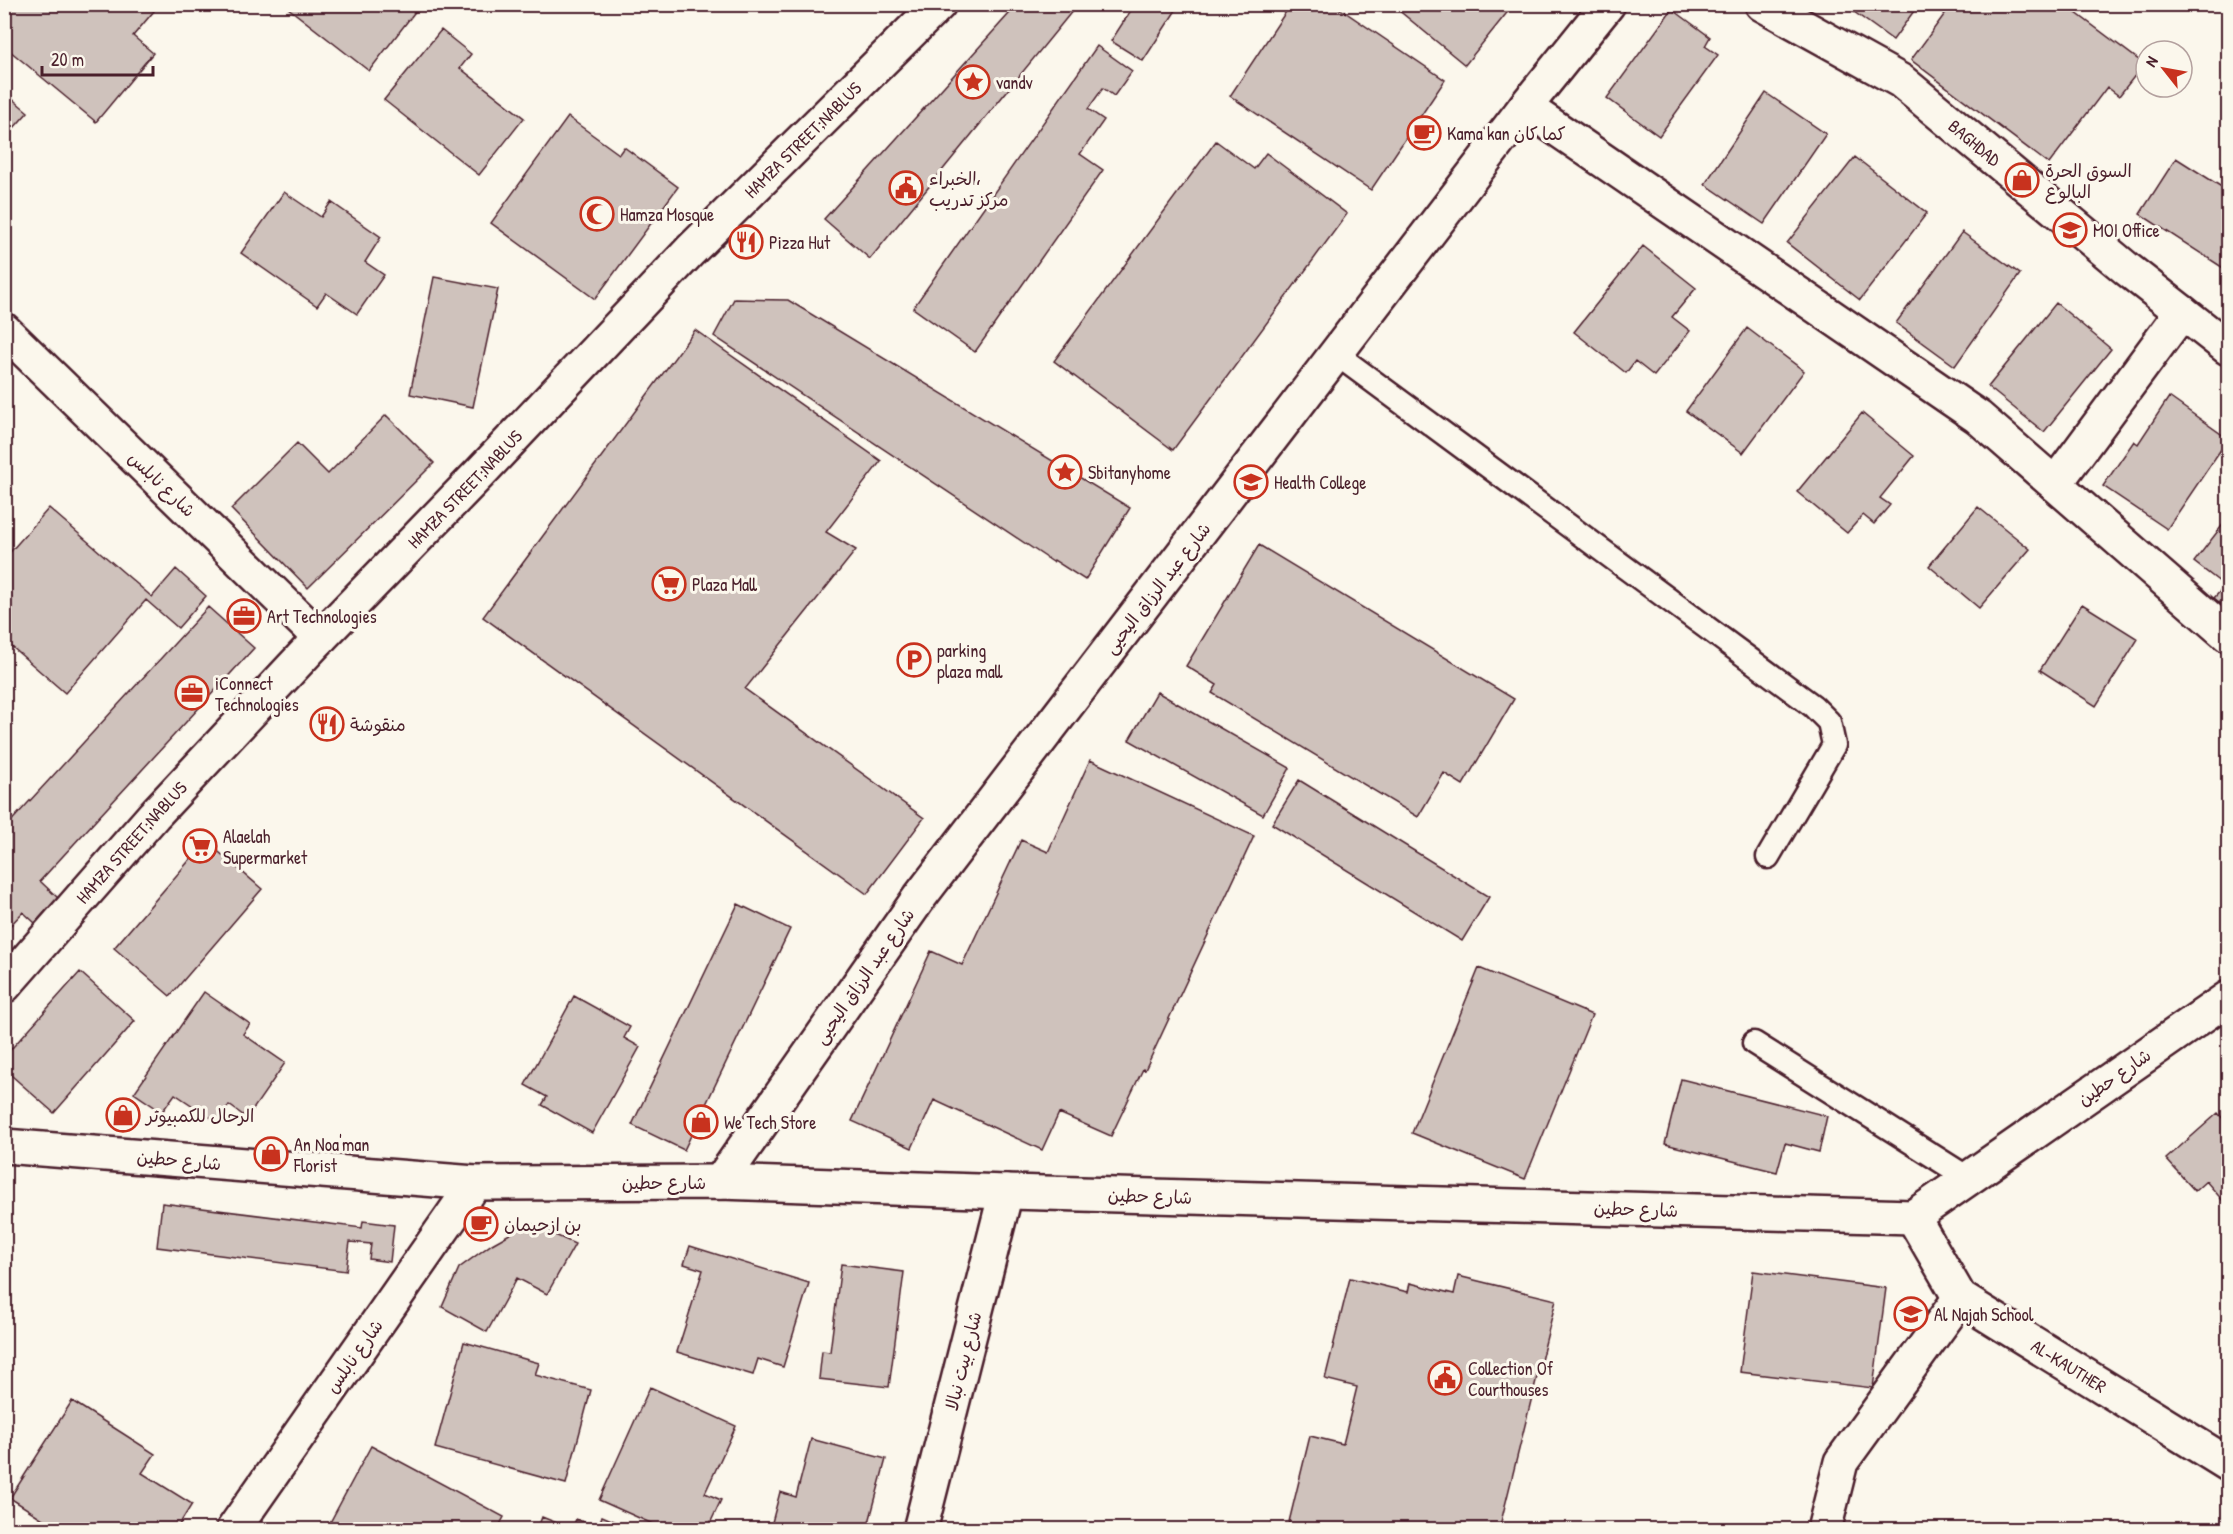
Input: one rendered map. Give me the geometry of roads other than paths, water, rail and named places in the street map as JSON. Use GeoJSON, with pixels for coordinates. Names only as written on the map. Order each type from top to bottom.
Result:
{"type":"FeatureCollection","features":[{"type":"Feature","properties":{"kind":"street","name":"HAMZA STREET;NABLUS"},"geometry":{"type":"LineString","coordinates":[[4,986],[154,816],[321,638],[690,251],[939,4]]}},
{"type":"Feature","properties":{"kind":"street","name":"شارع عبد الرزاق اليحيى"},"geometry":{"type":"LineString","coordinates":[[720,1182],[919,898],[1525,107],[1608,4]]}},
{"type":"Feature","properties":{"kind":"street","name":"BAGHDAD"},"geometry":{"type":"LineString","coordinates":[[1762,4],[1901,81],[2127,269],[2229,348]]}},
{"type":"Feature","properties":{"kind":"street"},"geometry":{"type":"LineString","coordinates":[[1525,107],[1978,417],[2228,635]]}},
{"type":"Feature","properties":{"kind":"street"},"geometry":{"type":"LineString","coordinates":[[2055,484],[2182,312]]}},
{"type":"Feature","properties":{"kind":"street","name":"شارع نابلس"},"geometry":{"type":"LineString","coordinates":[[4,330],[321,638]]}},
{"type":"Feature","properties":{"kind":"street","name":"شارع حطين"},"geometry":{"type":"LineString","coordinates":[[4,1146],[475,1184],[720,1182],[1913,1217],[2229,998]]}},
{"type":"Feature","properties":{"kind":"street","name":"شارع نابلس"},"geometry":{"type":"LineString","coordinates":[[233,1530],[475,1184]]}},
{"type":"Feature","properties":{"kind":"street","name":"شارع بيت نبالا"},"geometry":{"type":"LineString","coordinates":[[920,1530],[1006,1192]]}},
{"type":"Feature","properties":{"kind":"street","name":"AL-KAUTHER"},"geometry":{"type":"LineString","coordinates":[[1913,1217],[1960,1298],[2229,1464]]}},
{"type":"Feature","properties":{"kind":"street"},"geometry":{"type":"LineString","coordinates":[[1824,1530],[1842,1462],[1960,1298]]}},
{"type":"Feature","properties":{"kind":"lane"},"geometry":{"type":"LineString","coordinates":[[1336,354],[1813,706],[1829,722],[1834,745],[1768,857]]}},
{"type":"Feature","properties":{"kind":"lane"},"geometry":{"type":"LineString","coordinates":[[1754,1043],[1968,1178]]}},
{"type":"Feature","properties":{"kind":"place","name":"vandv"},"geometry":{"type":"Point","coordinates":[973,82]}},
{"type":"Feature","properties":{"kind":"place","name":"Kama kan كما كان"},"geometry":{"type":"Point","coordinates":[1424,133]}},
{"type":"Feature","properties":{"kind":"place","name":"السوق الحرة البالوع"},"geometry":{"type":"Point","coordinates":[2022,180]}},
{"type":"Feature","properties":{"kind":"place","name":"الخبراء، مركز تدريب"},"geometry":{"type":"Point","coordinates":[906,188]}},
{"type":"Feature","properties":{"kind":"place","name":"Hamza Mosque"},"geometry":{"type":"Point","coordinates":[597,214]}},
{"type":"Feature","properties":{"kind":"place","name":"MOI Office"},"geometry":{"type":"Point","coordinates":[2070,230]}},
{"type":"Feature","properties":{"kind":"place","name":"Pizza Hut"},"geometry":{"type":"Point","coordinates":[746,242]}},
{"type":"Feature","properties":{"kind":"place","name":"Sbitanyhome"},"geometry":{"type":"Point","coordinates":[1065,472]}},
{"type":"Feature","properties":{"kind":"place","name":"Health College"},"geometry":{"type":"Point","coordinates":[1251,482]}},
{"type":"Feature","properties":{"kind":"place","name":"Plaza Mall"},"geometry":{"type":"Point","coordinates":[669,584]}},
{"type":"Feature","properties":{"kind":"place","name":"Art Technologies"},"geometry":{"type":"Point","coordinates":[244,616]}},
{"type":"Feature","properties":{"kind":"place","name":"parking plaza mall"},"geometry":{"type":"Point","coordinates":[914,660]}},
{"type":"Feature","properties":{"kind":"place","name":"iConnect Technologies"},"geometry":{"type":"Point","coordinates":[192,693]}},
{"type":"Feature","properties":{"kind":"place","name":"منقوشة"},"geometry":{"type":"Point","coordinates":[327,724]}},
{"type":"Feature","properties":{"kind":"place","name":"Alaelah Supermarket"},"geometry":{"type":"Point","coordinates":[200,846]}},
{"type":"Feature","properties":{"kind":"place","name":"الرحال للكمبيوتر"},"geometry":{"type":"Point","coordinates":[123,1115]}},
{"type":"Feature","properties":{"kind":"place","name":"We Tech Store"},"geometry":{"type":"Point","coordinates":[701,1122]}},
{"type":"Feature","properties":{"kind":"place","name":"An Noa'man Florist"},"geometry":{"type":"Point","coordinates":[271,1154]}},
{"type":"Feature","properties":{"kind":"place","name":"بن ازحيمان"},"geometry":{"type":"Point","coordinates":[481,1224]}},
{"type":"Feature","properties":{"kind":"place","name":"Al Najah School"},"geometry":{"type":"Point","coordinates":[1911,1314]}},
{"type":"Feature","properties":{"kind":"place","name":"Collection Of Courthouses"},"geometry":{"type":"Point","coordinates":[1445,1378]}}]}
